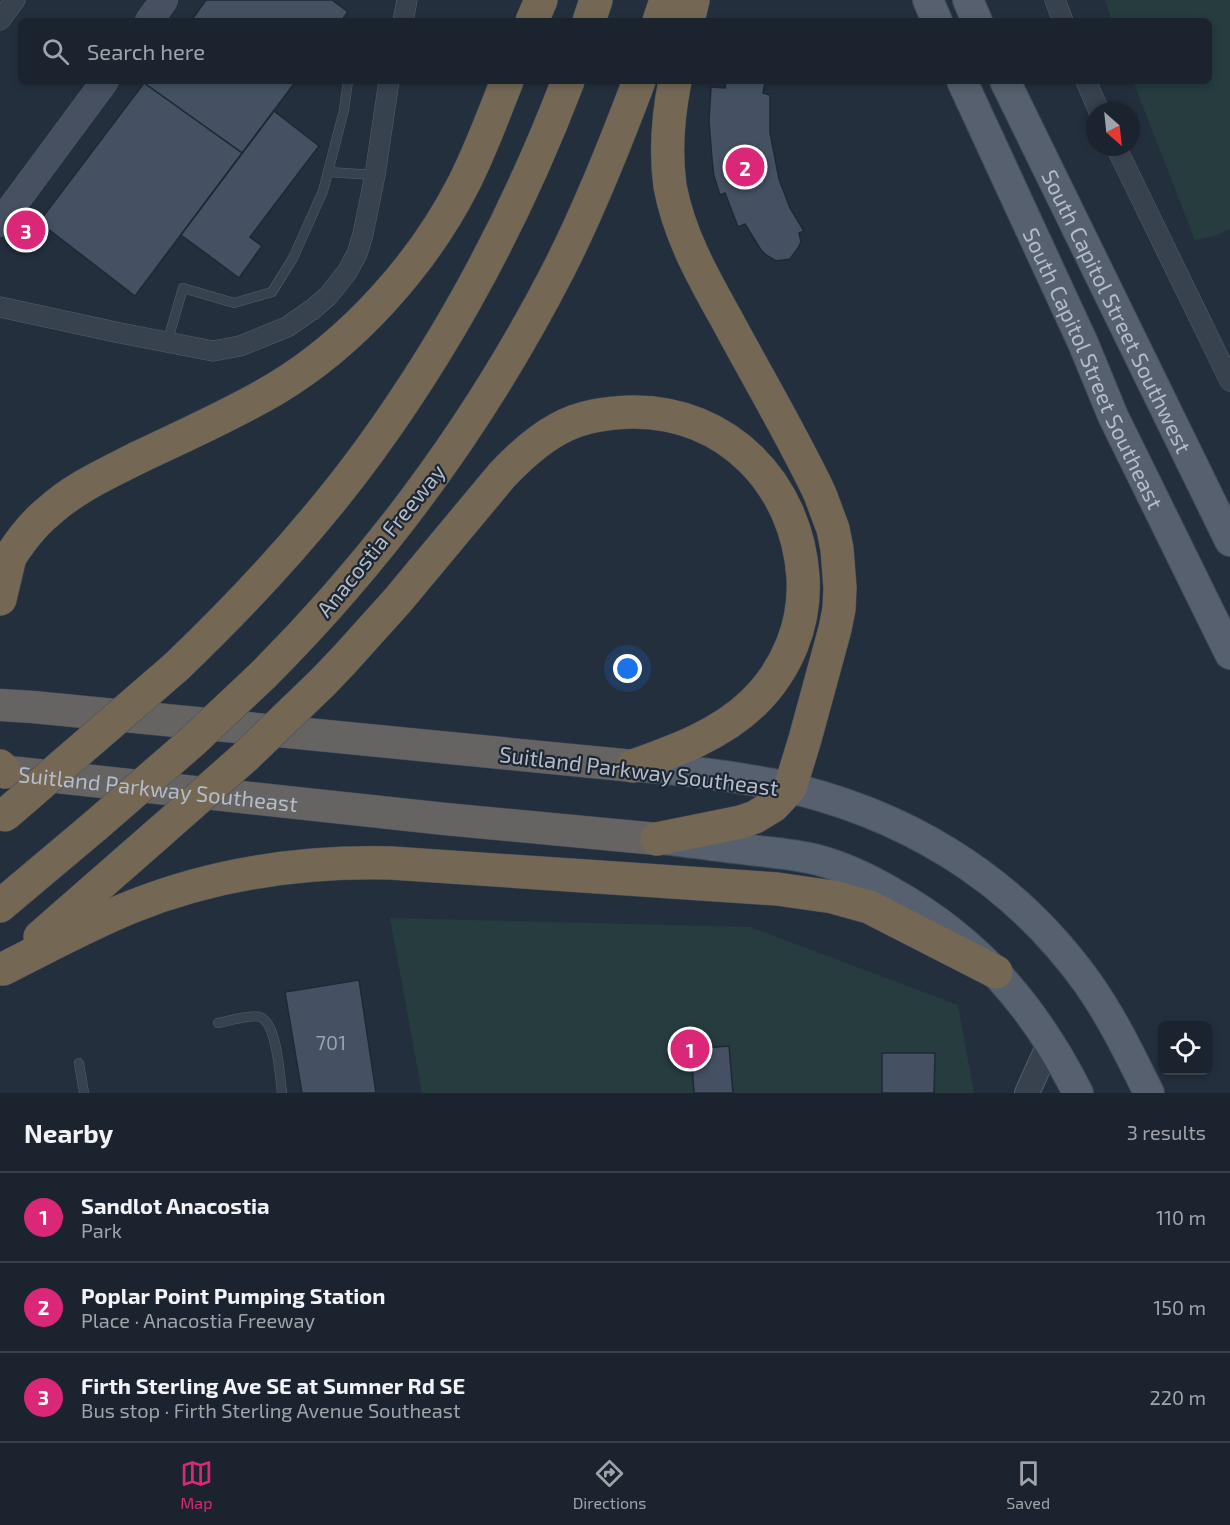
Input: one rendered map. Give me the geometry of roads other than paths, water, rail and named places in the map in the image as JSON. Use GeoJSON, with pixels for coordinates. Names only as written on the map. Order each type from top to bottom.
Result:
{"type":"FeatureCollection","features":[{"type":"Feature","properties":{"kind":"highway"},"geometry":{"type":"LineString","coordinates":[[533,18],[541,0]]}},
{"type":"Feature","properties":{"kind":"highway"},"geometry":{"type":"LineString","coordinates":[[590,18],[596,0]]}},
{"type":"Feature","properties":{"kind":"highway"},"geometry":{"type":"LineString","coordinates":[[660,18],[666,0]]}},
{"type":"Feature","properties":{"kind":"highway"},"geometry":{"type":"LineString","coordinates":[[689,18],[693,0]]}},
{"type":"Feature","properties":{"kind":"highway"},"geometry":{"type":"LineString","coordinates":[[0,599],[5,565],[22,540],[46,513],[75,491],[112,470],[275,389],[310,365],[352,330],[395,285],[430,240],[463,185],[506,84]]}},
{"type":"Feature","properties":{"kind":"highway"},"geometry":{"type":"LineString","coordinates":[[2,818],[176,667],[265,577],[318,516],[368,451],[415,384],[457,315],[497,243],[532,169],[567,84]]}},
{"type":"Feature","properties":{"kind":"highway","name":"Anacostia Freeway"},"geometry":{"type":"LineString","coordinates":[[0,906],[193,741],[292,646],[379,549],[441,465],[529,324],[559,268],[611,155],[638,84]]}},
{"type":"Feature","properties":{"kind":"highway"},"geometry":{"type":"LineString","coordinates":[[657,839],[741,822],[755,817],[773,806],[790,788],[806,740],[835,629],[840,588],[837,549],[827,511],[812,477],[705,280],[679,222],[670,187],[667,153],[669,114],[674,84]]}},
{"type":"Feature","properties":{"kind":"highway"},"geometry":{"type":"LineString","coordinates":[[2,970],[253,749],[322,683],[368,635],[502,475],[531,446],[559,428],[589,417],[607,413],[646,412],[668,415],[709,429],[729,440],[757,465],[770,480],[788,511],[797,539],[804,587],[799,626],[784,663],[764,692],[722,727],[690,745],[633,766]]}},
{"type":"Feature","properties":{"kind":"highway","name":"Suitland Parkway Southeast"},"geometry":{"type":"LineString","coordinates":[[0,705],[633,766]]}},
{"type":"Feature","properties":{"kind":"highway","name":"Suitland Parkway Southeast"},"geometry":{"type":"LineString","coordinates":[[2,769],[446,819],[657,839]]}},
{"type":"Feature","properties":{"kind":"highway"},"geometry":{"type":"LineString","coordinates":[[2,970],[131,907],[194,885],[260,870],[358,862],[765,888],[833,897],[861,904],[880,912],[996,972]]}},
{"type":"Feature","properties":{"kind":"main road"},"geometry":{"type":"LineString","coordinates":[[151,18],[164,0]]}},
{"type":"Feature","properties":{"kind":"main road"},"geometry":{"type":"LineString","coordinates":[[928,0],[936,18]]}},
{"type":"Feature","properties":{"kind":"main road"},"geometry":{"type":"LineString","coordinates":[[968,0],[976,18]]}},
{"type":"Feature","properties":{"kind":"main road"},"geometry":{"type":"LineString","coordinates":[[0,223],[103,84]]}},
{"type":"Feature","properties":{"kind":"main road","name":"South Capitol Street Southeast"},"geometry":{"type":"LineString","coordinates":[[963,84],[1083,343],[1113,416],[1230,654]]}},
{"type":"Feature","properties":{"kind":"main road","name":"South Capitol Street Southwest"},"geometry":{"type":"LineString","coordinates":[[1006,84],[1230,541]]}},
{"type":"Feature","properties":{"kind":"main road","name":"Suitland Parkway Southeast"},"geometry":{"type":"LineString","coordinates":[[633,766],[716,775],[790,788],[887,820],[946,850],[992,883],[1034,920],[1072,962],[1088,983],[1114,1026],[1149,1093]]}},
{"type":"Feature","properties":{"kind":"main road","name":"Suitland Parkway Southeast"},"geometry":{"type":"LineString","coordinates":[[657,839],[818,860],[878,884],[930,916],[960,939],[996,972],[1050,1042],[1078,1093]]}},
{"type":"Feature","properties":{"kind":"street"},"geometry":{"type":"LineString","coordinates":[[0,20],[15,0]]}},
{"type":"Feature","properties":{"kind":"street"},"geometry":{"type":"LineString","coordinates":[[403,18],[407,0]]}},
{"type":"Feature","properties":{"kind":"street"},"geometry":{"type":"LineString","coordinates":[[1056,0],[1062,18]]}},
{"type":"Feature","properties":{"kind":"street"},"geometry":{"type":"LineString","coordinates":[[0,307],[213,351],[230,349],[275,332],[298,320],[328,296],[357,254],[375,175],[389,84]]}},
{"type":"Feature","properties":{"kind":"street"},"geometry":{"type":"LineString","coordinates":[[1087,84],[1095,102]]}},
{"type":"Feature","properties":{"kind":"street"},"geometry":{"type":"LineString","coordinates":[[1120,156],[1230,381]]}},
{"type":"Feature","properties":{"kind":"street"},"geometry":{"type":"LineString","coordinates":[[1027,1093],[1050,1042]]}},
{"type":"Feature","properties":{"kind":"lane"},"geometry":{"type":"LineString","coordinates":[[167,343],[183,288],[234,303],[272,292],[293,258],[323,191],[344,110],[348,84]]}},
{"type":"Feature","properties":{"kind":"lane"},"geometry":{"type":"LineString","coordinates":[[328,171],[375,175]]}},
{"type":"Feature","properties":{"kind":"lane"},"geometry":{"type":"LineString","coordinates":[[218,1023],[258,1016],[267,1020],[273,1032],[282,1093]]}},
{"type":"Feature","properties":{"kind":"lane"},"geometry":{"type":"LineString","coordinates":[[79,1063],[84,1093]]}},
{"type":"Feature","properties":{"kind":"place","name":"Poplar Point Pumping Station"},"geometry":{"type":"Point","coordinates":[745,167]}},
{"type":"Feature","properties":{"kind":"place","name":"Firth Sterling Ave SE at Sumner Rd SE"},"geometry":{"type":"Point","coordinates":[26,230]}},
{"type":"Feature","properties":{"kind":"place","name":"Sandlot Anacostia"},"geometry":{"type":"Point","coordinates":[690,1049]}}]}
